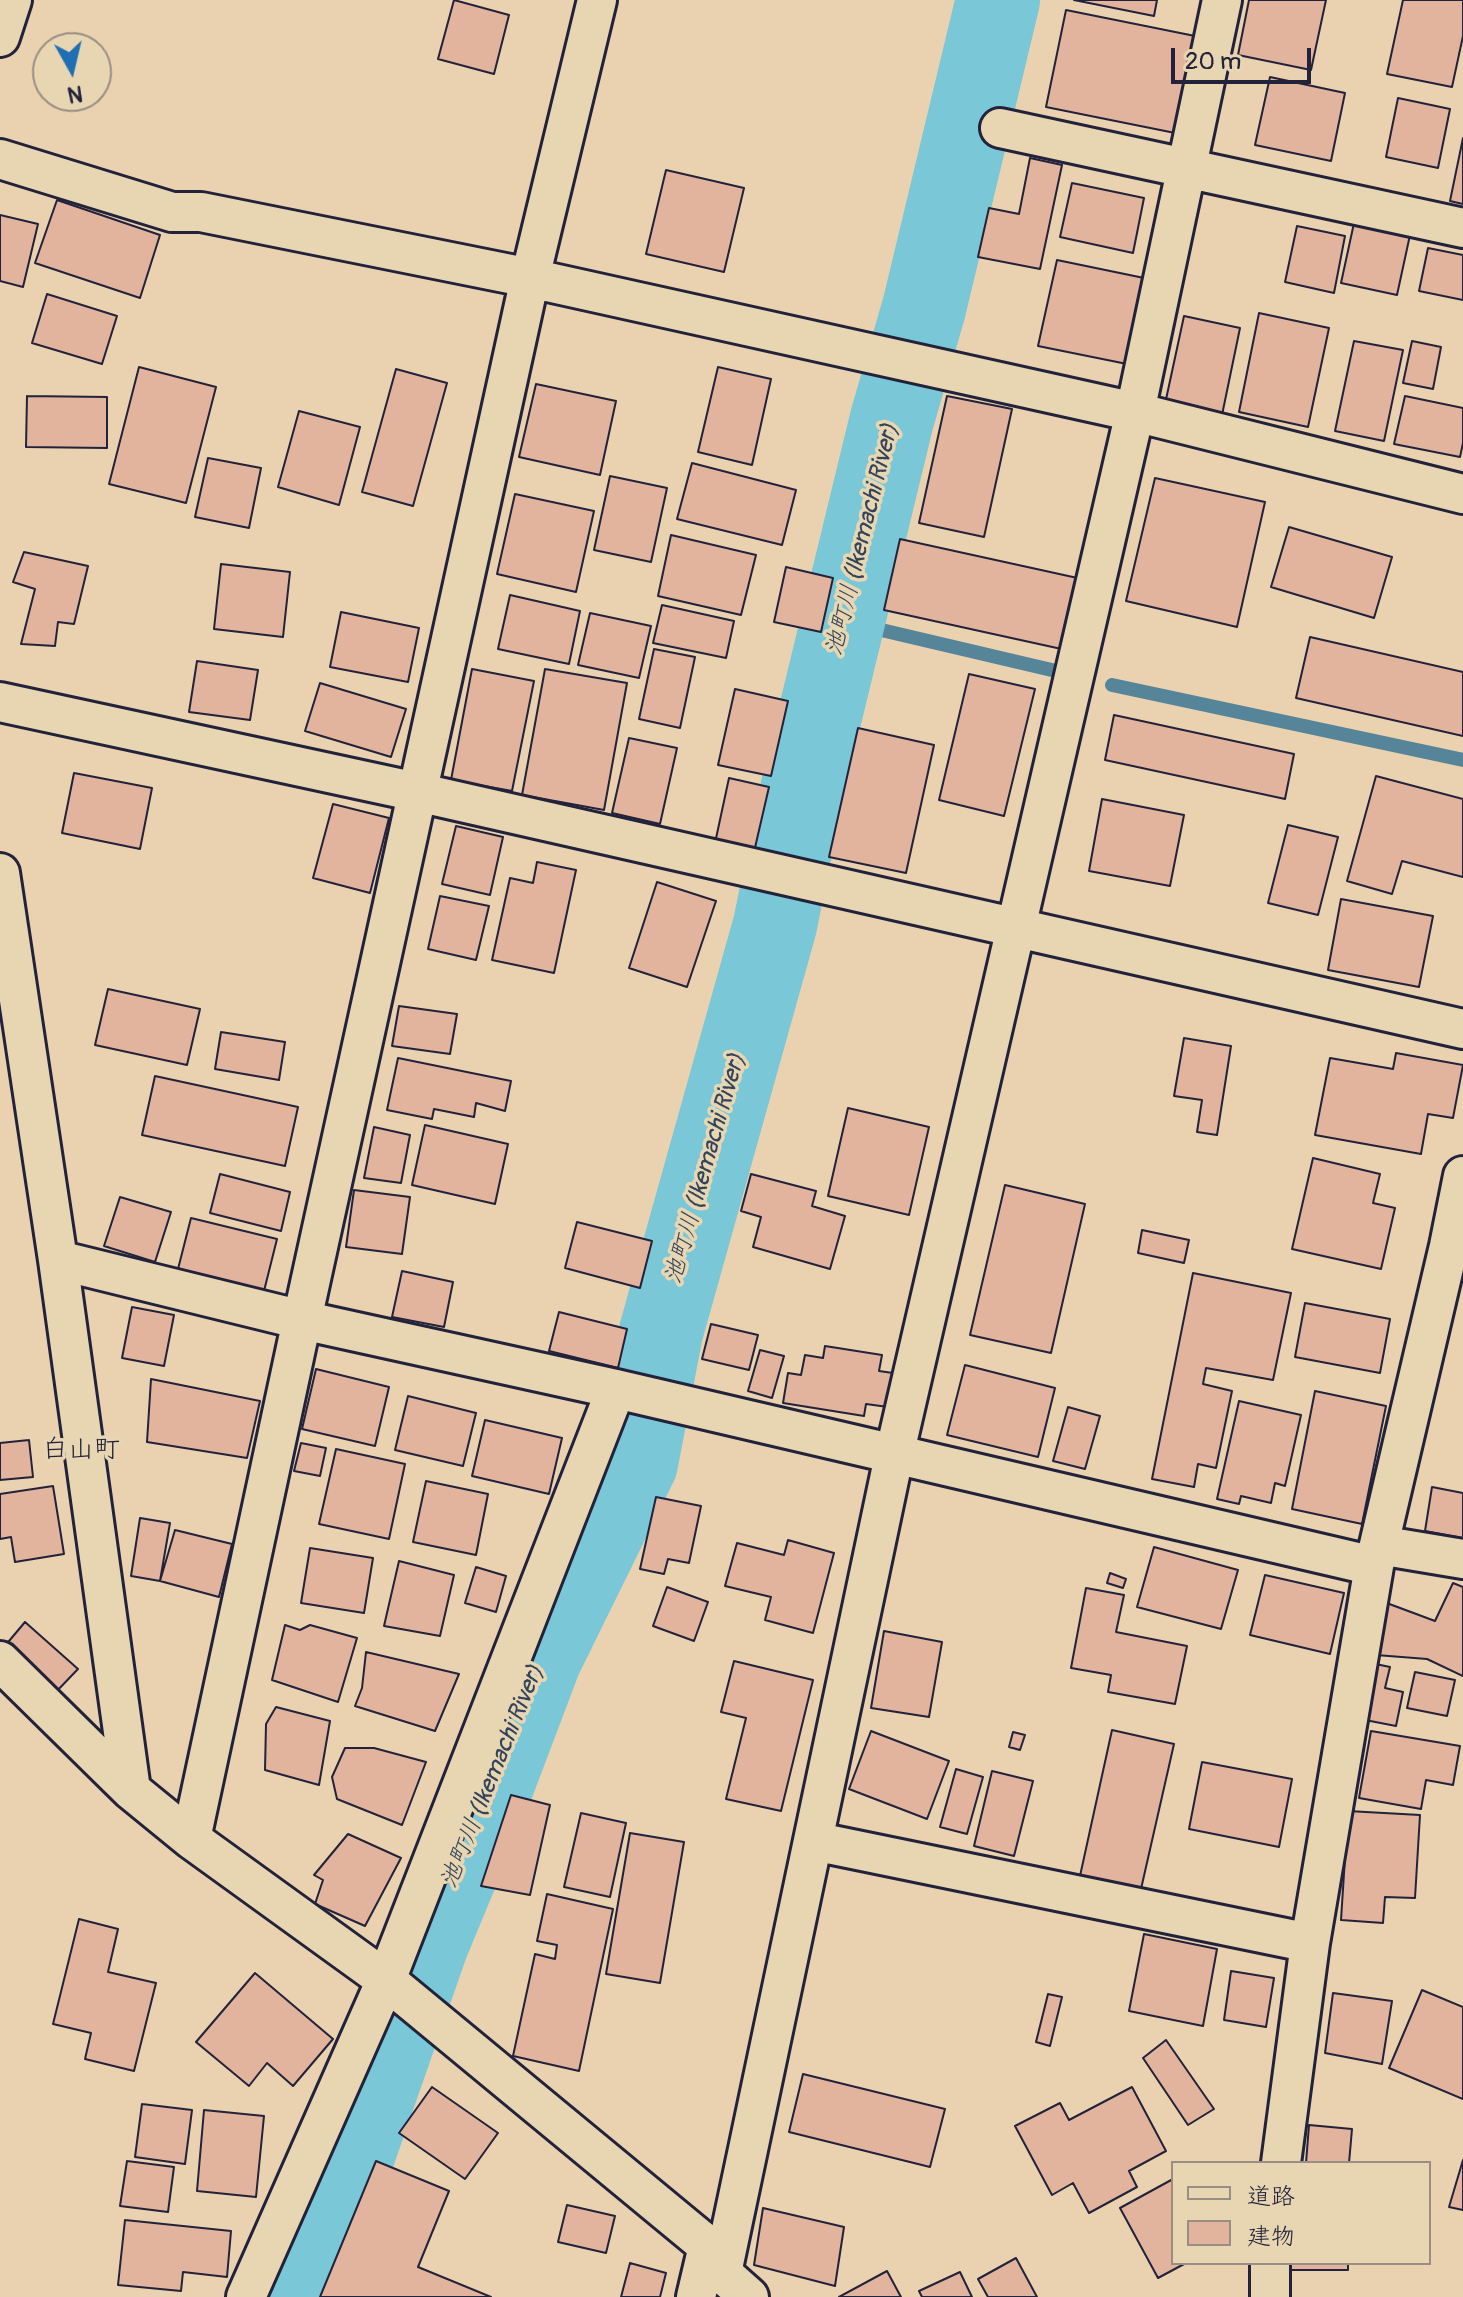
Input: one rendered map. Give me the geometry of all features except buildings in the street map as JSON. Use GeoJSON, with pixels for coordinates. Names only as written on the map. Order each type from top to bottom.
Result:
{"type":"FeatureCollection","features":[{"type":"Feature","properties":{"kind":"street"},"geometry":{"type":"LineString","coordinates":[[0,37],[12,0]]}},
{"type":"Feature","properties":{"kind":"street"},"geometry":{"type":"LineString","coordinates":[[191,1839],[530,278],[597,0]]}},
{"type":"Feature","properties":{"kind":"street"},"geometry":{"type":"LineString","coordinates":[[0,1661],[131,1790],[191,1839],[386,1980],[719,2278],[894,1456],[1135,412],[1222,0]]}},
{"type":"Feature","properties":{"kind":"street"},"geometry":{"type":"LineString","coordinates":[[1000,128],[1463,228]]}},
{"type":"Feature","properties":{"kind":"street"},"geometry":{"type":"LineString","coordinates":[[0,159],[172,212],[201,212],[530,278],[1135,412],[1463,494]]}},
{"type":"Feature","properties":{"kind":"street"},"geometry":{"type":"LineString","coordinates":[[0,702],[417,792],[1463,1029]]}},
{"type":"Feature","properties":{"kind":"street"},"geometry":{"type":"LineString","coordinates":[[0,873],[8,974],[58,1260],[131,1790]]}},
{"type":"Feature","properties":{"kind":"street"},"geometry":{"type":"LineString","coordinates":[[1281,2161],[1310,1943],[1377,1556],[1463,1176]]}},
{"type":"Feature","properties":{"kind":"street"},"geometry":{"type":"LineString","coordinates":[[58,1260],[302,1320],[616,1389],[894,1456],[1377,1556],[1463,1559]]}},
{"type":"Feature","properties":{"kind":"street"},"geometry":{"type":"LineString","coordinates":[[246,2297],[386,1980],[616,1389]]}},
{"type":"Feature","properties":{"kind":"street"},"geometry":{"type":"LineString","coordinates":[[813,1841],[1310,1943]]}},
{"type":"Feature","properties":{"kind":"street"},"geometry":{"type":"LineString","coordinates":[[1270,2265],[1270,2297]]}},
{"type":"Feature","properties":{"kind":"waterway","name":"池町川 (Ikemachi River)"},"geometry":{"type":"LineString","coordinates":[[294,2297],[328,2226],[427,1943],[540,1658],[636,1463],[661,1332],[775,925],[804,781],[892,419],[924,308],[998,0]]}},
{"type":"Feature","properties":{"kind":"waterway"},"geometry":{"type":"LineString","coordinates":[[843,621],[1056,671]]}},
{"type":"Feature","properties":{"kind":"waterway"},"geometry":{"type":"LineString","coordinates":[[1112,685],[1463,760]]}},
{"type":"Feature","properties":{"kind":"district","name":"白山町"},"geometry":{"type":"Point","coordinates":[81,1450]}}]}
